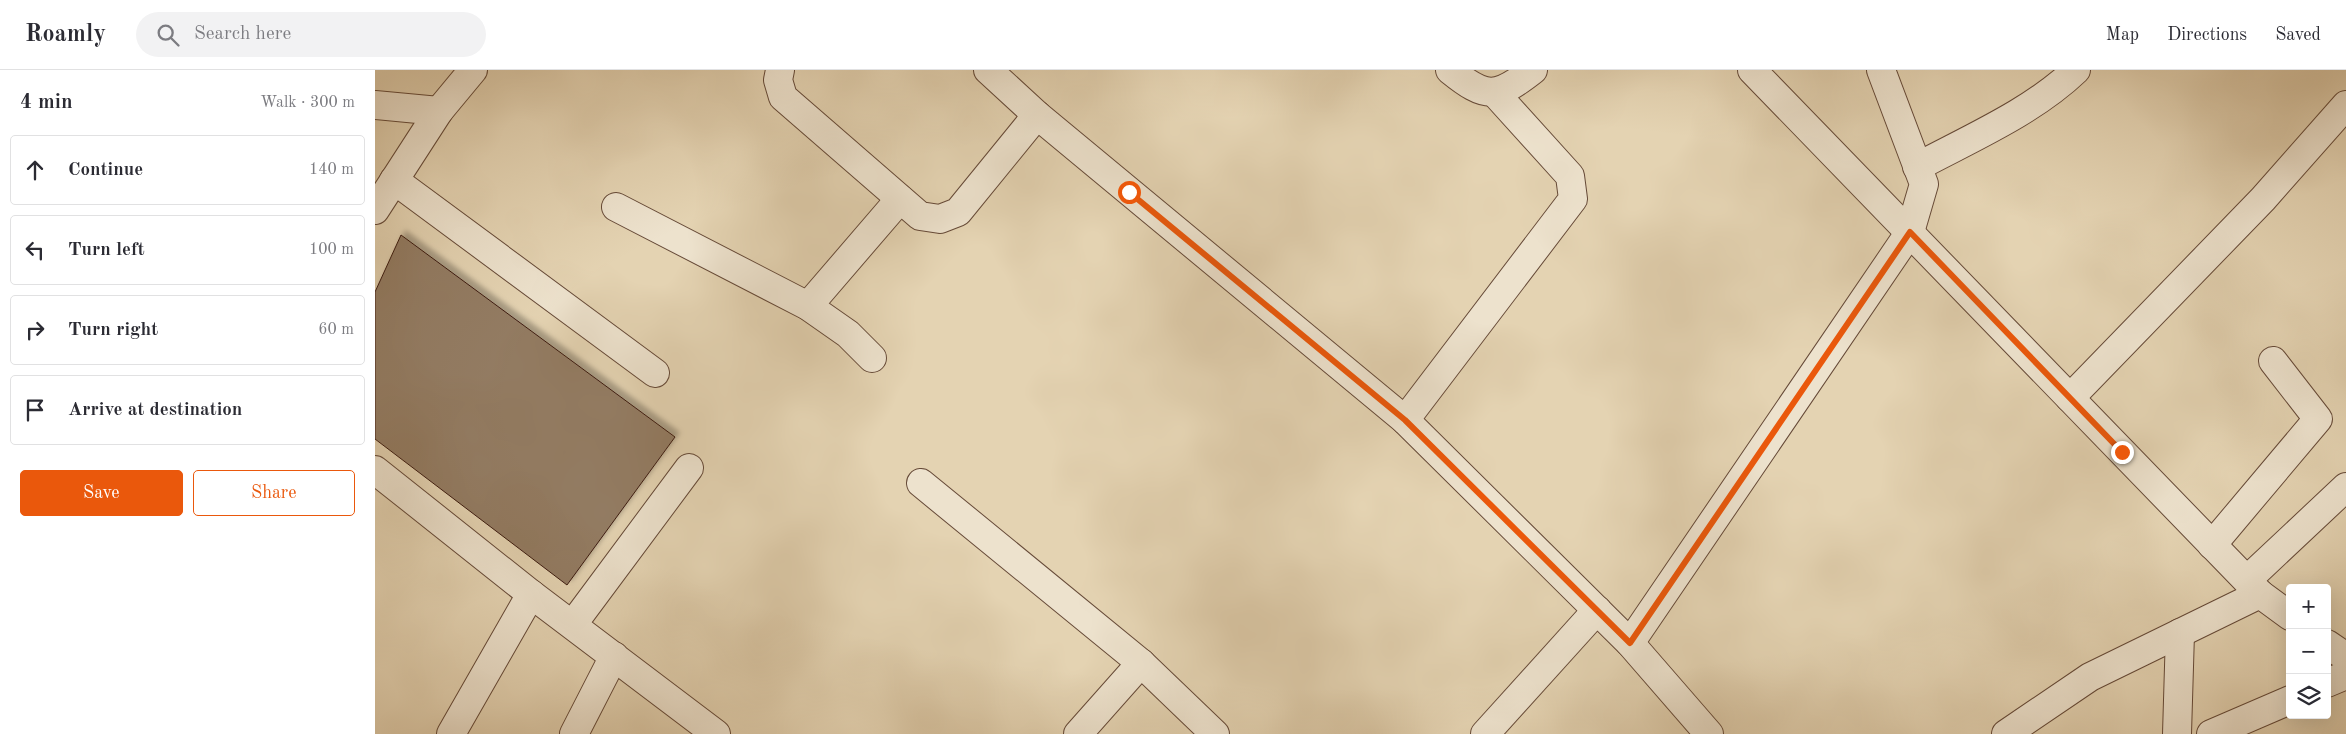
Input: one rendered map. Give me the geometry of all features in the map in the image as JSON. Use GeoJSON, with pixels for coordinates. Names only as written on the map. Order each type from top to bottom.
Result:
{"type":"FeatureCollection","features":[{"type":"Feature","properties":{"kind":"street"},"geometry":{"type":"LineString","coordinates":[[473,70],[439,110],[382,192],[655,373]]}},
{"type":"Feature","properties":{"kind":"street"},"geometry":{"type":"LineString","coordinates":[[779,70],[778,80],[783,97],[920,216],[940,219],[958,212],[1037,116]]}},
{"type":"Feature","properties":{"kind":"street"},"geometry":{"type":"LineString","coordinates":[[1449,70],[1472,88],[1494,92],[1513,86],[1533,70]]}},
{"type":"Feature","properties":{"kind":"street"},"geometry":{"type":"LineString","coordinates":[[1752,70],[2253,587],[2286,613]]}},
{"type":"Feature","properties":{"kind":"street"},"geometry":{"type":"LineString","coordinates":[[1630,643],[1910,232],[1924,184],[1881,70]]}},
{"type":"Feature","properties":{"kind":"street"},"geometry":{"type":"LineString","coordinates":[[1917,167],[2008,118],[2060,85],[2076,70]]}},
{"type":"Feature","properties":{"kind":"street"},"geometry":{"type":"LineString","coordinates":[[995,72],[1037,116],[1405,420],[1630,643],[1709,734]]}},
{"type":"Feature","properties":{"kind":"street"},"geometry":{"type":"LineString","coordinates":[[1405,420],[1573,199],[1570,176],[1494,92]]}},
{"type":"Feature","properties":{"kind":"street"},"geometry":{"type":"LineString","coordinates":[[375,105],[439,110]]}},
{"type":"Feature","properties":{"kind":"street"},"geometry":{"type":"LineString","coordinates":[[2071,398],[2263,199],[2346,105]]}},
{"type":"Feature","properties":{"kind":"street"},"geometry":{"type":"LineString","coordinates":[[807,306],[900,199]]}},
{"type":"Feature","properties":{"kind":"street"},"geometry":{"type":"LineString","coordinates":[[616,206],[807,306],[848,334],[872,358]]}},
{"type":"Feature","properties":{"kind":"street"},"geometry":{"type":"LineString","coordinates":[[2212,545],[2318,419],[2273,362]]}},
{"type":"Feature","properties":{"kind":"street"},"geometry":{"type":"LineString","coordinates":[[573,624],[689,468]]}},
{"type":"Feature","properties":{"kind":"street"},"geometry":{"type":"LineString","coordinates":[[375,470],[531,594],[716,734]]}},
{"type":"Feature","properties":{"kind":"street"},"geometry":{"type":"LineString","coordinates":[[921,483],[1141,663],[1215,734]]}},
{"type":"Feature","properties":{"kind":"street"},"geometry":{"type":"LineString","coordinates":[[2006,734],[2090,677],[2180,633],[2253,587],[2346,487]]}},
{"type":"Feature","properties":{"kind":"street"},"geometry":{"type":"LineString","coordinates":[[451,734],[531,594]]}},
{"type":"Feature","properties":{"kind":"street"},"geometry":{"type":"LineString","coordinates":[[1485,734],[1597,610]]}},
{"type":"Feature","properties":{"kind":"street"},"geometry":{"type":"LineString","coordinates":[[2177,734],[2180,633]]}},
{"type":"Feature","properties":{"kind":"street"},"geometry":{"type":"LineString","coordinates":[[2331,647],[2346,658]]}},
{"type":"Feature","properties":{"kind":"street"},"geometry":{"type":"LineString","coordinates":[[574,734],[615,656]]}},
{"type":"Feature","properties":{"kind":"street"},"geometry":{"type":"LineString","coordinates":[[1078,734],[1141,663]]}},
{"type":"Feature","properties":{"kind":"street"},"geometry":{"type":"LineString","coordinates":[[2331,681],[2346,675]]}},
{"type":"Feature","properties":{"kind":"street"},"geometry":{"type":"LineString","coordinates":[[2211,734],[2286,702]]}},
{"type":"Feature","properties":{"kind":"building"},"geometry":{"type":"Polygon","coordinates":[[[401,235],[675,437],[567,585],[375,439],[375,292],[401,235]]]}},
{"type":"Feature","properties":{"kind":"route"},"geometry":{"type":"LineString","coordinates":[[1129,192],[1405,420],[1630,643],[1910,232],[2122,452]]}}]}
